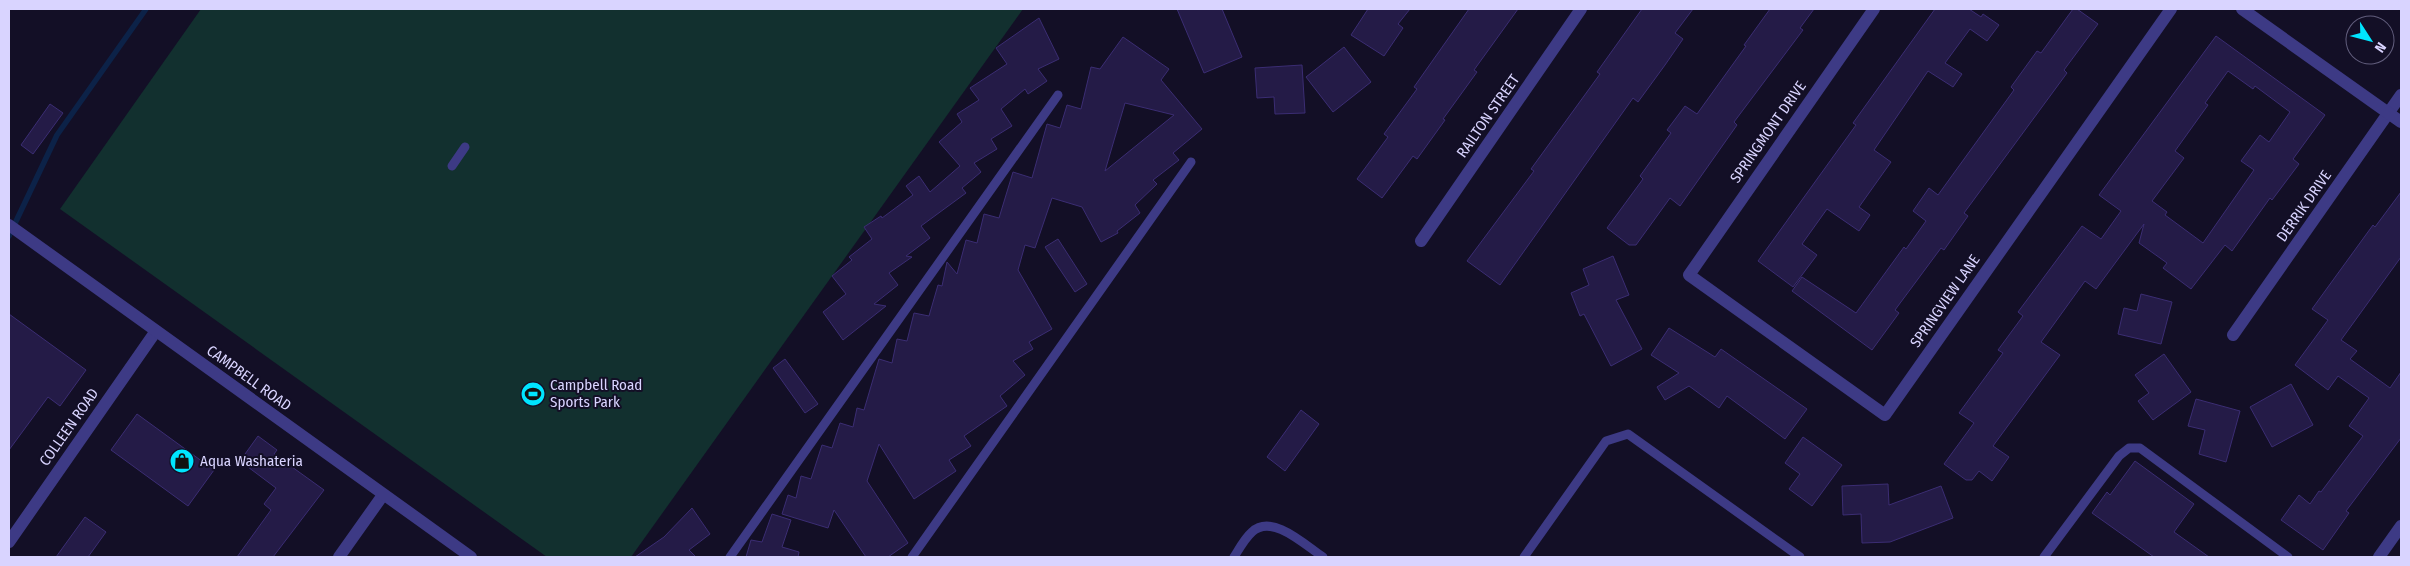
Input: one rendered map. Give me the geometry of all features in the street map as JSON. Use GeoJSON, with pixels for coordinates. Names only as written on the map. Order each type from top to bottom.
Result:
{"type":"FeatureCollection","features":[{"type":"Feature","properties":{"kind":"street","name":"RAILTON STREET"},"geometry":{"type":"LineString","coordinates":[[1420,241],[1581,9]]}},
{"type":"Feature","properties":{"kind":"street","name":"SPRINGMONT DRIVE"},"geometry":{"type":"LineString","coordinates":[[1689,275],[1874,9]]}},
{"type":"Feature","properties":{"kind":"street","name":"SPRINGVIEW LANE"},"geometry":{"type":"LineString","coordinates":[[1689,275],[1885,415],[2171,9]]}},
{"type":"Feature","properties":{"kind":"street"},"geometry":{"type":"LineString","coordinates":[[2242,9],[2401,122]]}},
{"type":"Feature","properties":{"kind":"street","name":"DERRIK DRIVE"},"geometry":{"type":"LineString","coordinates":[[2233,335],[2401,95]]}},
{"type":"Feature","properties":{"kind":"street","name":"CAMPBELL ROAD"},"geometry":{"type":"LineString","coordinates":[[9,225],[471,557]]}},
{"type":"Feature","properties":{"kind":"street","name":"COLLEEN ROAD"},"geometry":{"type":"LineString","coordinates":[[9,542],[156,332]]}},
{"type":"Feature","properties":{"kind":"street"},"geometry":{"type":"LineString","coordinates":[[340,557],[383,495]]}},
{"type":"Feature","properties":{"kind":"street"},"geometry":{"type":"LineString","coordinates":[[2380,557],[2401,526]]}},
{"type":"Feature","properties":{"kind":"lane"},"geometry":{"type":"LineString","coordinates":[[730,557],[1058,95]]}},
{"type":"Feature","properties":{"kind":"lane"},"geometry":{"type":"LineString","coordinates":[[452,166],[465,147]]}},
{"type":"Feature","properties":{"kind":"lane"},"geometry":{"type":"LineString","coordinates":[[912,557],[1192,162]]}},
{"type":"Feature","properties":{"kind":"lane"},"geometry":{"type":"LineString","coordinates":[[1524,557],[1606,441],[1628,434],[1800,557]]}},
{"type":"Feature","properties":{"kind":"lane"},"geometry":{"type":"LineString","coordinates":[[2044,557],[2119,456],[2129,448],[2140,448],[2288,557]]}},
{"type":"Feature","properties":{"kind":"lane"},"geometry":{"type":"LineString","coordinates":[[1234,557],[1252,532],[1264,525],[1277,526],[1323,557]]}},
{"type":"Feature","properties":{"kind":"green space","name":"Campbell Road Sports Park"},"geometry":{"type":"Polygon","coordinates":[[[201,9],[1023,9],[631,557],[547,557],[60,209],[201,9]]]}},
{"type":"Feature","properties":{"kind":"building"},"geometry":{"type":"Polygon","coordinates":[[[1177,9],[1222,9],[1242,57],[1204,73],[1177,9]]]}},
{"type":"Feature","properties":{"kind":"building"},"geometry":{"type":"Polygon","coordinates":[[[1368,9],[1410,9],[1398,24],[1403,28],[1384,56],[1351,35],[1368,9]]]}},
{"type":"Feature","properties":{"kind":"building"},"geometry":{"type":"Polygon","coordinates":[[[1469,9],[1518,9],[1474,70],[1477,72],[1417,159],[1413,156],[1382,198],[1357,179],[1388,137],[1384,134],[1417,89],[1414,87],[1469,9]]]}},
{"type":"Feature","properties":{"kind":"building"},"geometry":{"type":"Polygon","coordinates":[[[1642,9],[1693,9],[1675,33],[1683,39],[1665,65],[1638,102],[1633,98],[1500,285],[1467,261],[1534,171],[1531,169],[1600,74],[1597,72],[1642,9]]]}},
{"type":"Feature","properties":{"kind":"building"},"geometry":{"type":"Polygon","coordinates":[[[1770,9],[1814,9],[1800,28],[1803,30],[1734,122],[1737,125],[1680,206],[1670,198],[1636,245],[1629,245],[1607,228],[1643,179],[1640,176],[1671,133],[1667,130],[1685,106],[1697,114],[1770,9]]]}},
{"type":"Feature","properties":{"kind":"building"},"geometry":{"type":"Polygon","coordinates":[[[1935,9],[1969,9],[1981,17],[1983,14],[1999,25],[1987,41],[1970,29],[1945,63],[1962,74],[1953,87],[1928,71],[1874,150],[1891,162],[1859,207],[1870,215],[1859,231],[1827,209],[1802,244],[1817,255],[1793,287],[1758,261],[1856,125],[1853,123],[1935,9]]]}},
{"type":"Feature","properties":{"kind":"building"},"geometry":{"type":"Polygon","coordinates":[[[2073,9],[2077,9],[2098,24],[2064,70],[2067,73],[1964,213],[1968,216],[1944,250],[1941,248],[1895,310],[1899,313],[1872,350],[1792,291],[1802,277],[1856,313],[1904,247],[1906,249],[1926,221],[1913,211],[1929,188],[1938,195],[2014,90],[2011,87],[2037,51],[2041,53],[2073,9]]]}},
{"type":"Feature","properties":{"kind":"building"},"geometry":{"type":"Polygon","coordinates":[[[1039,18],[1059,59],[1038,69],[1047,81],[1028,94],[1025,89],[1001,109],[1012,126],[991,139],[997,149],[974,163],[981,172],[962,188],[966,193],[921,226],[930,238],[906,256],[912,257],[889,273],[898,285],[874,304],[886,306],[843,340],[823,312],[846,294],[832,276],[852,260],[849,257],[872,239],[864,227],[881,216],[882,218],[913,195],[906,186],[919,176],[930,192],[960,166],[939,142],[962,122],[957,114],[979,100],[970,88],[1007,64],[996,48],[1039,18]]]}},
{"type":"Feature","properties":{"kind":"building"},"geometry":{"type":"Polygon","coordinates":[[[2216,36],[2325,115],[2293,159],[2299,164],[2272,200],[2270,198],[2232,251],[2225,245],[2191,289],[2163,268],[2167,263],[2139,243],[2144,224],[2096,289],[2085,281],[2041,342],[2060,355],[1993,446],[2009,457],[1992,481],[1979,471],[1972,480],[1966,480],[1944,464],[1974,423],[1959,413],[2003,353],[1998,350],[2023,316],[2018,312],[2082,226],[2101,239],[2121,211],[2099,195],[2216,36]],[[2228,71],[2205,103],[2208,105],[2175,151],[2184,158],[2152,201],[2167,212],[2165,215],[2203,243],[2254,170],[2241,161],[2260,135],[2269,142],[2290,112],[2255,86],[2253,89],[2228,71]]]}},
{"type":"Feature","properties":{"kind":"building"},"geometry":{"type":"Polygon","coordinates":[[[1123,37],[1169,69],[1161,80],[1202,129],[1173,153],[1179,160],[1153,180],[1157,184],[1135,205],[1140,213],[1117,231],[1118,233],[1101,242],[1082,207],[1052,198],[1035,248],[1025,245],[1018,270],[1052,329],[1029,342],[1033,349],[1013,361],[1025,375],[1000,396],[1007,406],[964,436],[971,446],[949,460],[956,471],[914,499],[879,444],[867,481],[908,543],[888,557],[866,557],[834,510],[828,528],[782,514],[788,495],[796,498],[801,476],[811,479],[822,445],[832,448],[840,423],[853,427],[857,408],[864,410],[879,359],[892,363],[897,339],[907,341],[914,313],[929,316],[938,285],[942,286],[947,262],[957,274],[966,240],[977,243],[984,214],[999,218],[1013,172],[1032,178],[1047,124],[1060,128],[1067,105],[1081,109],[1091,67],[1100,69],[1123,37]],[[1125,103],[1105,171],[1174,115],[1125,103]]]}},
{"type":"Feature","properties":{"kind":"building"},"geometry":{"type":"Polygon","coordinates":[[[1344,47],[1371,82],[1333,112],[1306,77],[1344,47]]]}},
{"type":"Feature","properties":{"kind":"building"},"geometry":{"type":"Polygon","coordinates":[[[1302,65],[1305,113],[1275,114],[1274,97],[1257,98],[1255,68],[1302,65]]]}},
{"type":"Feature","properties":{"kind":"building"},"geometry":{"type":"Polygon","coordinates":[[[50,104],[63,113],[33,154],[21,145],[50,104]]]}},
{"type":"Feature","properties":{"kind":"building"},"geometry":{"type":"Polygon","coordinates":[[[2401,192],[2401,257],[2341,340],[2357,351],[2350,359],[2390,388],[2401,372],[2401,438],[2346,511],[2349,513],[2323,550],[2281,520],[2299,495],[2310,504],[2363,436],[2349,426],[2369,398],[2338,376],[2328,390],[2295,365],[2328,320],[2312,309],[2373,225],[2375,227],[2401,192]]]}},
{"type":"Feature","properties":{"kind":"building"},"geometry":{"type":"Polygon","coordinates":[[[1058,239],[1087,284],[1075,292],[1045,247],[1058,239]]]}},
{"type":"Feature","properties":{"kind":"building"},"geometry":{"type":"Polygon","coordinates":[[[1613,256],[1629,295],[1616,300],[1642,349],[1611,366],[1584,314],[1580,316],[1571,293],[1589,285],[1583,269],[1613,256]]]}},
{"type":"Feature","properties":{"kind":"building"},"geometry":{"type":"Polygon","coordinates":[[[2141,294],[2172,302],[2161,344],[2118,334],[2124,308],[2137,311],[2141,294]]]}},
{"type":"Feature","properties":{"kind":"building"},"geometry":{"type":"Polygon","coordinates":[[[9,314],[86,370],[60,406],[48,397],[9,450],[9,314]]]}},
{"type":"Feature","properties":{"kind":"building"},"geometry":{"type":"Polygon","coordinates":[[[1669,328],[1715,357],[1721,349],[1807,409],[1785,439],[1727,396],[1719,408],[1689,386],[1665,400],[1657,387],[1679,373],[1651,355],[1669,328]]]}},
{"type":"Feature","properties":{"kind":"building"},"geometry":{"type":"Polygon","coordinates":[[[2164,354],[2191,392],[2153,420],[2138,401],[2149,393],[2135,375],[2164,354]]]}},
{"type":"Feature","properties":{"kind":"building"},"geometry":{"type":"Polygon","coordinates":[[[785,359],[818,404],[805,413],[773,368],[785,359]]]}},
{"type":"Feature","properties":{"kind":"building"},"geometry":{"type":"Polygon","coordinates":[[[2291,384],[2313,425],[2272,447],[2250,407],[2291,384]]]}},
{"type":"Feature","properties":{"kind":"building"},"geometry":{"type":"Polygon","coordinates":[[[2196,399],[2240,411],[2226,462],[2199,454],[2205,430],[2188,426],[2196,399]]]}},
{"type":"Feature","properties":{"kind":"building"},"geometry":{"type":"Polygon","coordinates":[[[1301,410],[1319,424],[1285,471],[1267,457],[1301,410]]]}},
{"type":"Feature","properties":{"kind":"building"},"geometry":{"type":"Polygon","coordinates":[[[137,414],[214,470],[188,506],[111,450],[137,414]]]}},
{"type":"Feature","properties":{"kind":"building"},"geometry":{"type":"Polygon","coordinates":[[[258,436],[277,450],[274,454],[324,490],[273,557],[237,557],[271,510],[264,504],[276,488],[240,461],[258,436]]]}},
{"type":"Feature","properties":{"kind":"building"},"geometry":{"type":"Polygon","coordinates":[[[1803,437],[1842,465],[1812,506],[1789,489],[1800,474],[1785,463],[1803,437]]]}},
{"type":"Feature","properties":{"kind":"building"},"geometry":{"type":"Polygon","coordinates":[[[2135,461],[2194,504],[2174,532],[2209,557],[2154,557],[2092,513],[2107,492],[2110,495],[2135,461]]]}},
{"type":"Feature","properties":{"kind":"building"},"geometry":{"type":"Polygon","coordinates":[[[1888,484],[1889,505],[1941,486],[1953,518],[1890,542],[1862,543],[1861,514],[1843,515],[1842,486],[1888,484]]]}},
{"type":"Feature","properties":{"kind":"building"},"geometry":{"type":"Polygon","coordinates":[[[692,508],[710,534],[689,550],[696,557],[635,557],[664,537],[692,508]]]}},
{"type":"Feature","properties":{"kind":"building"},"geometry":{"type":"Polygon","coordinates":[[[772,514],[791,520],[782,547],[799,552],[798,557],[746,557],[751,540],[762,542],[772,514]]]}},
{"type":"Feature","properties":{"kind":"building"},"geometry":{"type":"Polygon","coordinates":[[[85,517],[106,532],[88,557],[56,557],[85,517]]]}},
{"type":"Feature","properties":{"kind":"waterway"},"geometry":{"type":"LineString","coordinates":[[9,236],[57,135],[146,9]]}},
{"type":"Feature","properties":{"kind":"place","name":"Campbell Road Sports Park"},"geometry":{"type":"Point","coordinates":[533,394]}},
{"type":"Feature","properties":{"kind":"place","name":"Aqua Washateria"},"geometry":{"type":"Point","coordinates":[182,461]}}]}
